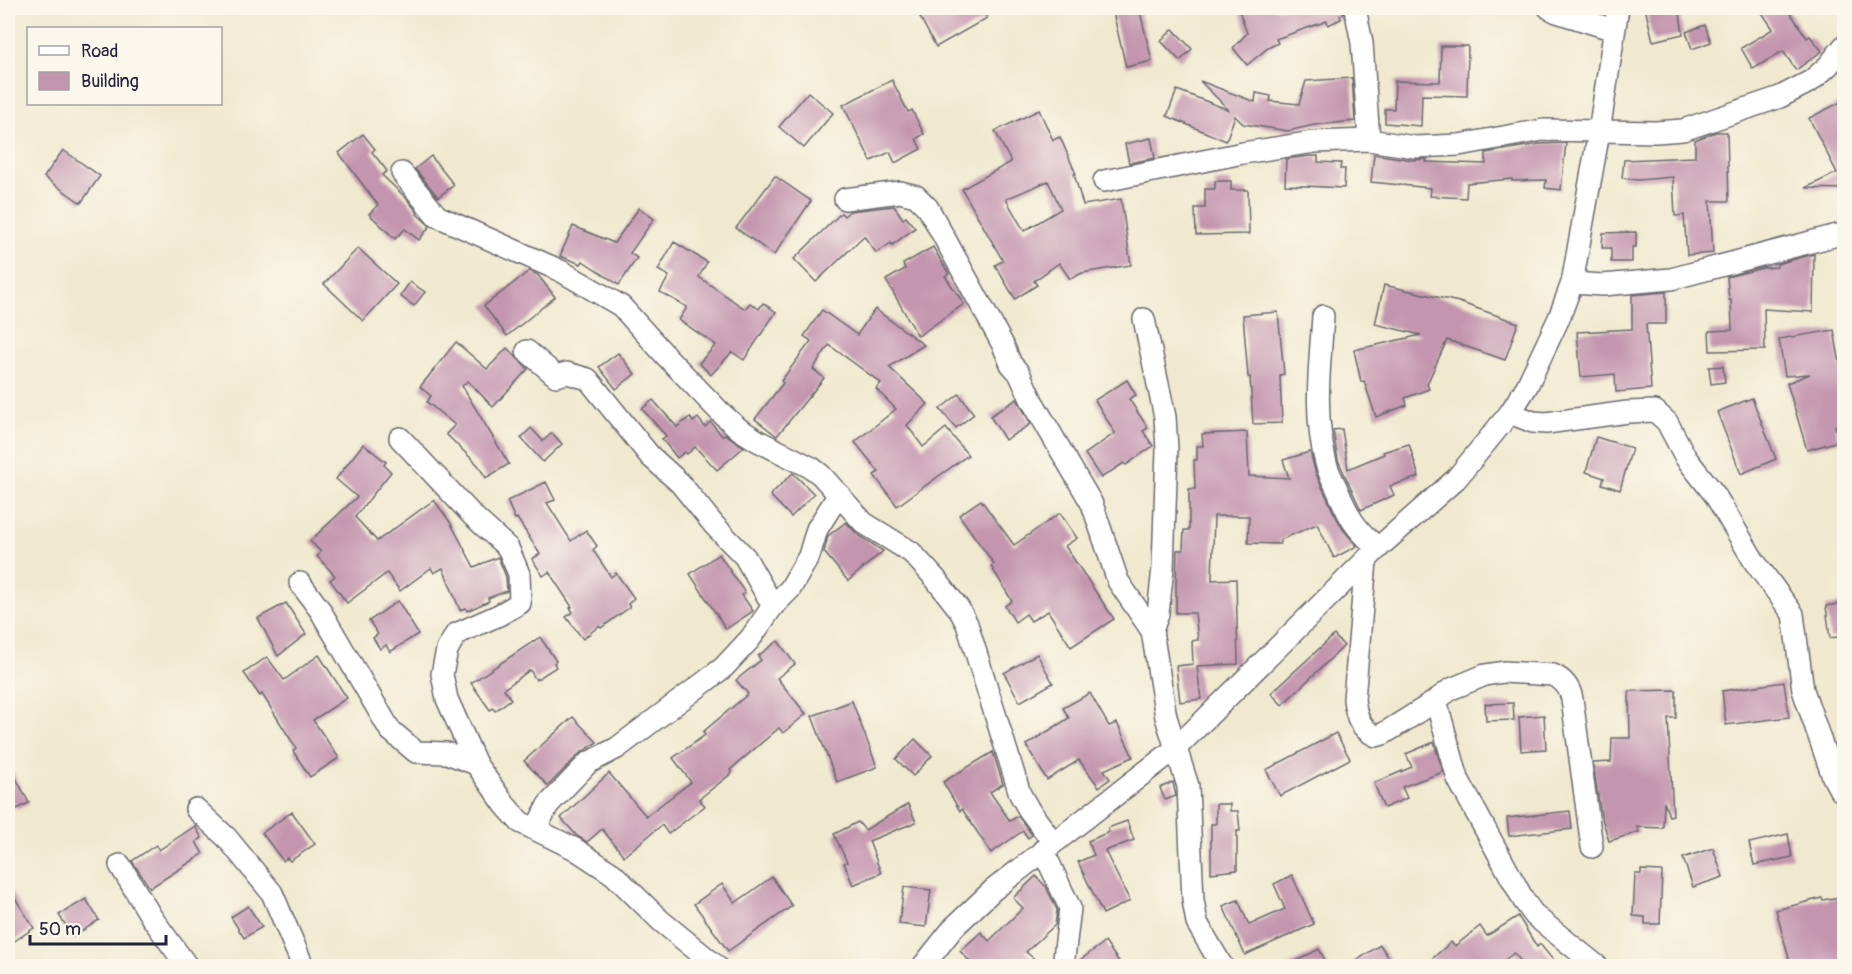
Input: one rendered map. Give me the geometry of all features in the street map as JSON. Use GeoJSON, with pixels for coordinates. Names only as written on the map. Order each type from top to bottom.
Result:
{"type":"FeatureCollection","features":[{"type":"Feature","properties":{"kind":"street"},"geometry":{"type":"LineString","coordinates":[[1355,8],[1362,44],[1369,140]]}},
{"type":"Feature","properties":{"kind":"street"},"geometry":{"type":"LineString","coordinates":[[1549,8],[1614,30]]}},
{"type":"Feature","properties":{"kind":"street"},"geometry":{"type":"LineString","coordinates":[[923,966],[954,927],[993,890],[1174,748],[1372,555],[1456,478],[1510,413],[1527,386],[1559,318],[1572,283],[1618,8]]}},
{"type":"Feature","properties":{"kind":"street"},"geometry":{"type":"LineString","coordinates":[[1104,181],[1266,149],[1314,142],[1369,140],[1415,147],[1459,146],[1544,130],[1599,132],[1683,130],[1780,98],[1811,81],[1845,46]]}},
{"type":"Feature","properties":{"kind":"street"},"geometry":{"type":"LineString","coordinates":[[402,173],[437,216],[561,271],[621,306],[704,396],[739,429],[812,468],[864,523],[911,552],[934,577],[959,609],[967,624],[1020,794],[1048,846],[1070,909],[1063,966]]}},
{"type":"Feature","properties":{"kind":"street"},"geometry":{"type":"LineString","coordinates":[[845,200],[900,192],[916,196],[928,208],[1003,345],[1011,364],[1019,373],[1032,401],[1092,504],[1118,581],[1152,632],[1166,717],[1188,786],[1193,900],[1197,922],[1222,966]]}},
{"type":"Feature","properties":{"kind":"street"},"geometry":{"type":"LineString","coordinates":[[1572,283],[1603,285],[1671,279],[1837,235]]}},
{"type":"Feature","properties":{"kind":"street"},"geometry":{"type":"LineString","coordinates":[[1323,316],[1318,404],[1326,466],[1351,520],[1372,555],[1354,699],[1362,726],[1376,736],[1383,734],[1451,689],[1485,675],[1504,672],[1553,675],[1560,678],[1572,699],[1592,847]]}},
{"type":"Feature","properties":{"kind":"street"},"geometry":{"type":"LineString","coordinates":[[1144,319],[1164,417],[1167,449],[1163,568],[1158,614],[1152,632]]}},
{"type":"Feature","properties":{"kind":"street"},"geometry":{"type":"LineString","coordinates":[[527,351],[556,376],[567,373],[588,379],[650,456],[680,483],[714,525],[745,557],[773,606]]}},
{"type":"Feature","properties":{"kind":"street"},"geometry":{"type":"LineString","coordinates":[[1510,413],[1533,422],[1546,423],[1628,412],[1655,411],[1667,422],[1686,458],[1715,495],[1754,561],[1792,614],[1803,690],[1833,777],[1840,790],[1845,793]]}},
{"type":"Feature","properties":{"kind":"street"},"geometry":{"type":"LineString","coordinates":[[400,438],[473,516],[508,548],[519,574],[520,603],[456,634],[447,650],[442,674],[447,699],[476,764],[520,822],[576,849],[613,874],[661,921],[716,966]]}},
{"type":"Feature","properties":{"kind":"street"},"geometry":{"type":"LineString","coordinates":[[536,830],[548,805],[588,763],[617,748],[724,667],[750,639],[773,606],[790,589],[809,556],[817,529],[838,494]]}},
{"type":"Feature","properties":{"kind":"street"},"geometry":{"type":"LineString","coordinates":[[300,583],[321,610],[390,730],[416,752],[447,753],[476,764]]}},
{"type":"Feature","properties":{"kind":"street"},"geometry":{"type":"LineString","coordinates":[[1436,701],[1458,779],[1524,902],[1535,916],[1597,966]]}},
{"type":"Feature","properties":{"kind":"street"},"geometry":{"type":"LineString","coordinates":[[196,809],[227,838],[272,893],[303,966]]}},
{"type":"Feature","properties":{"kind":"street"},"geometry":{"type":"LineString","coordinates":[[120,865],[152,918],[187,966]]}},
{"type":"Feature","properties":{"kind":"building"},"geometry":{"type":"Polygon","coordinates":[[[932,8],[981,8],[987,18],[936,47],[919,15],[932,8]]]}},
{"type":"Feature","properties":{"kind":"building"},"geometry":{"type":"Polygon","coordinates":[[[1112,8],[1139,8],[1152,61],[1126,67],[1112,8]]]}},
{"type":"Feature","properties":{"kind":"building"},"geometry":{"type":"Polygon","coordinates":[[[1238,8],[1343,8],[1343,14],[1340,15],[1341,19],[1328,25],[1327,21],[1276,39],[1278,43],[1247,65],[1233,48],[1247,33],[1238,8]]]}},
{"type":"Feature","properties":{"kind":"building"},"geometry":{"type":"Polygon","coordinates":[[[1645,8],[1679,8],[1683,34],[1653,41],[1645,8]]]}},
{"type":"Feature","properties":{"kind":"building"},"geometry":{"type":"Polygon","coordinates":[[[1759,8],[1787,8],[1807,38],[1810,36],[1822,51],[1796,70],[1783,51],[1753,69],[1741,48],[1773,29],[1759,8]]]}},
{"type":"Feature","properties":{"kind":"building"},"geometry":{"type":"Polygon","coordinates":[[[1705,25],[1711,42],[1692,49],[1686,32],[1705,25]]]}},
{"type":"Feature","properties":{"kind":"building"},"geometry":{"type":"Polygon","coordinates":[[[1173,29],[1192,49],[1180,61],[1161,41],[1173,29]]]}},
{"type":"Feature","properties":{"kind":"building"},"geometry":{"type":"Polygon","coordinates":[[[1441,46],[1468,46],[1467,96],[1422,95],[1421,126],[1385,123],[1385,109],[1394,109],[1395,81],[1440,82],[1441,46]]]}},
{"type":"Feature","properties":{"kind":"building"},"geometry":{"type":"Polygon","coordinates":[[[1352,78],[1355,121],[1314,125],[1288,131],[1243,124],[1235,116],[1226,141],[1167,116],[1177,90],[1229,110],[1200,81],[1255,102],[1256,93],[1271,96],[1270,101],[1299,104],[1306,81],[1352,78]]]}},
{"type":"Feature","properties":{"kind":"building"},"geometry":{"type":"Polygon","coordinates":[[[892,80],[908,112],[912,110],[924,134],[916,139],[921,149],[895,163],[890,152],[871,161],[843,105],[892,80]]]}},
{"type":"Feature","properties":{"kind":"building"},"geometry":{"type":"Polygon","coordinates":[[[808,92],[833,113],[804,148],[779,127],[808,92]]]}},
{"type":"Feature","properties":{"kind":"building"},"geometry":{"type":"Polygon","coordinates":[[[1845,100],[1845,189],[1805,188],[1837,173],[1809,118],[1845,100]]]}},
{"type":"Feature","properties":{"kind":"building"},"geometry":{"type":"Polygon","coordinates":[[[1039,110],[1053,140],[1060,137],[1076,174],[1074,174],[1083,205],[1121,199],[1131,265],[1082,273],[1070,279],[1059,263],[1034,281],[1037,285],[1015,299],[995,265],[1003,261],[962,189],[1011,162],[995,131],[1039,110]],[[1048,181],[1006,199],[1024,231],[1061,209],[1048,181]]]}},
{"type":"Feature","properties":{"kind":"building"},"geometry":{"type":"Polygon","coordinates":[[[1716,132],[1727,132],[1729,201],[1710,201],[1713,253],[1687,255],[1684,215],[1675,216],[1673,177],[1638,180],[1622,178],[1624,160],[1695,157],[1695,140],[1716,132]]]}},
{"type":"Feature","properties":{"kind":"building"},"geometry":{"type":"Polygon","coordinates":[[[363,134],[375,149],[372,152],[387,171],[382,175],[430,226],[419,240],[405,229],[395,239],[369,214],[378,205],[339,153],[363,134]]]}},
{"type":"Feature","properties":{"kind":"building"},"geometry":{"type":"Polygon","coordinates":[[[1151,138],[1155,158],[1129,163],[1125,144],[1151,138]]]}},
{"type":"Feature","properties":{"kind":"building"},"geometry":{"type":"Polygon","coordinates":[[[1566,143],[1561,190],[1545,188],[1546,180],[1512,181],[1512,179],[1467,183],[1466,198],[1430,196],[1431,188],[1371,182],[1374,154],[1413,160],[1427,159],[1426,162],[1486,164],[1486,153],[1539,144],[1566,143]]]}},
{"type":"Feature","properties":{"kind":"building"},"geometry":{"type":"Polygon","coordinates":[[[63,150],[100,176],[81,203],[44,177],[63,150]]]}},
{"type":"Feature","properties":{"kind":"building"},"geometry":{"type":"Polygon","coordinates":[[[431,156],[454,185],[438,197],[415,169],[431,156]]]}},
{"type":"Feature","properties":{"kind":"building"},"geometry":{"type":"Polygon","coordinates":[[[1318,156],[1318,162],[1341,163],[1340,169],[1345,169],[1344,188],[1285,185],[1286,159],[1318,156]]]}},
{"type":"Feature","properties":{"kind":"building"},"geometry":{"type":"Polygon","coordinates":[[[775,176],[811,201],[774,255],[736,228],[775,176]]]}},
{"type":"Feature","properties":{"kind":"building"},"geometry":{"type":"Polygon","coordinates":[[[1215,181],[1231,181],[1231,190],[1248,190],[1249,234],[1196,235],[1195,208],[1205,208],[1205,189],[1215,189],[1215,181]]]}},
{"type":"Feature","properties":{"kind":"building"},"geometry":{"type":"Polygon","coordinates":[[[894,206],[903,219],[906,217],[915,228],[892,245],[891,243],[876,253],[864,236],[816,282],[794,259],[841,213],[844,216],[850,211],[894,206]]]}},
{"type":"Feature","properties":{"kind":"building"},"geometry":{"type":"Polygon","coordinates":[[[639,208],[654,219],[630,253],[637,258],[619,285],[583,261],[581,264],[560,256],[573,226],[614,243],[639,208]]]}},
{"type":"Feature","properties":{"kind":"building"},"geometry":{"type":"Polygon","coordinates":[[[1636,232],[1636,247],[1632,247],[1632,262],[1611,262],[1611,248],[1602,248],[1603,233],[1636,232]]]}},
{"type":"Feature","properties":{"kind":"building"},"geometry":{"type":"Polygon","coordinates":[[[674,242],[707,262],[699,277],[745,309],[750,303],[759,309],[763,303],[776,312],[744,360],[732,352],[711,375],[699,363],[716,345],[679,320],[687,307],[660,292],[669,276],[658,270],[674,242]]]}},
{"type":"Feature","properties":{"kind":"building"},"geometry":{"type":"Polygon","coordinates":[[[933,247],[949,274],[945,276],[964,304],[918,336],[886,280],[905,269],[903,264],[933,247]]]}},
{"type":"Feature","properties":{"kind":"building"},"geometry":{"type":"Polygon","coordinates":[[[358,248],[397,284],[363,321],[324,284],[358,248]]]}},
{"type":"Feature","properties":{"kind":"building"},"geometry":{"type":"Polygon","coordinates":[[[1814,254],[1813,312],[1764,309],[1765,350],[1710,351],[1709,331],[1732,330],[1731,300],[1729,300],[1727,277],[1777,267],[1777,264],[1814,254]]]}},
{"type":"Feature","properties":{"kind":"building"},"geometry":{"type":"Polygon","coordinates":[[[529,271],[538,275],[555,297],[507,336],[484,306],[529,271]]]}},
{"type":"Feature","properties":{"kind":"building"},"geometry":{"type":"Polygon","coordinates":[[[410,282],[425,292],[414,306],[400,296],[410,282]]]}},
{"type":"Feature","properties":{"kind":"building"},"geometry":{"type":"Polygon","coordinates":[[[1384,285],[1459,302],[1518,323],[1505,360],[1447,340],[1427,384],[1429,389],[1405,398],[1407,405],[1376,417],[1364,381],[1361,382],[1354,350],[1421,335],[1375,324],[1384,285]]]}},
{"type":"Feature","properties":{"kind":"building"},"geometry":{"type":"Polygon","coordinates":[[[1666,292],[1666,324],[1646,324],[1651,389],[1616,392],[1615,374],[1581,377],[1577,332],[1632,329],[1632,295],[1666,292]]]}},
{"type":"Feature","properties":{"kind":"building"},"geometry":{"type":"Polygon","coordinates":[[[875,309],[924,345],[889,367],[928,404],[907,425],[923,447],[946,428],[968,455],[897,506],[874,475],[879,472],[855,442],[896,409],[876,389],[881,383],[829,345],[813,369],[824,378],[777,436],[755,419],[811,341],[804,336],[822,310],[857,335],[875,309]]]}},
{"type":"Feature","properties":{"kind":"building"},"geometry":{"type":"Polygon","coordinates":[[[1278,312],[1284,374],[1280,375],[1282,423],[1253,424],[1243,315],[1278,312]]]}},
{"type":"Feature","properties":{"kind":"building"},"geometry":{"type":"Polygon","coordinates":[[[1834,330],[1843,381],[1845,380],[1845,424],[1835,426],[1839,441],[1807,450],[1787,383],[1810,374],[1785,376],[1779,339],[1834,330]]]}},
{"type":"Feature","properties":{"kind":"building"},"geometry":{"type":"Polygon","coordinates":[[[456,342],[487,369],[507,348],[528,369],[493,407],[468,381],[462,386],[509,464],[486,478],[478,465],[446,434],[455,425],[427,402],[431,396],[420,387],[456,342]]]}},
{"type":"Feature","properties":{"kind":"building"},"geometry":{"type":"Polygon","coordinates":[[[618,353],[635,374],[616,389],[599,367],[618,353]]]}},
{"type":"Feature","properties":{"kind":"building"},"geometry":{"type":"Polygon","coordinates":[[[1723,366],[1725,382],[1711,384],[1709,367],[1723,366]]]}},
{"type":"Feature","properties":{"kind":"building"},"geometry":{"type":"Polygon","coordinates":[[[1127,380],[1136,395],[1129,399],[1148,428],[1143,431],[1153,446],[1126,465],[1124,463],[1101,478],[1085,454],[1115,433],[1095,400],[1127,380]]]}},
{"type":"Feature","properties":{"kind":"building"},"geometry":{"type":"Polygon","coordinates":[[[959,394],[974,414],[956,428],[940,409],[959,394]]]}},
{"type":"Feature","properties":{"kind":"building"},"geometry":{"type":"Polygon","coordinates":[[[1752,398],[1776,459],[1741,474],[1717,412],[1752,398]]]}},
{"type":"Feature","properties":{"kind":"building"},"geometry":{"type":"Polygon","coordinates":[[[1017,399],[1031,424],[1005,440],[990,416],[1017,399]]]}},
{"type":"Feature","properties":{"kind":"building"},"geometry":{"type":"Polygon","coordinates":[[[653,400],[677,427],[690,417],[693,422],[698,418],[705,427],[711,422],[722,436],[725,434],[744,447],[717,470],[695,447],[687,454],[685,452],[677,458],[662,439],[666,436],[642,409],[653,400]]]}},
{"type":"Feature","properties":{"kind":"building"},"geometry":{"type":"Polygon","coordinates":[[[531,428],[543,441],[552,433],[562,444],[543,462],[521,438],[531,428]]]}},
{"type":"Feature","properties":{"kind":"building"},"geometry":{"type":"Polygon","coordinates":[[[1342,429],[1348,469],[1384,454],[1383,452],[1409,444],[1419,477],[1390,486],[1394,495],[1361,510],[1338,460],[1333,430],[1342,429]]]}},
{"type":"Feature","properties":{"kind":"building"},"geometry":{"type":"Polygon","coordinates":[[[1247,432],[1249,476],[1289,478],[1283,460],[1310,452],[1316,474],[1334,513],[1357,546],[1334,558],[1317,524],[1280,540],[1280,544],[1248,543],[1249,516],[1214,516],[1212,580],[1236,579],[1238,664],[1197,666],[1201,699],[1180,702],[1176,666],[1193,664],[1192,641],[1198,640],[1195,613],[1176,613],[1177,550],[1183,550],[1184,530],[1189,530],[1189,489],[1195,489],[1194,460],[1197,460],[1197,446],[1203,446],[1202,434],[1247,432]]]}},
{"type":"Feature","properties":{"kind":"building"},"geometry":{"type":"Polygon","coordinates":[[[1596,437],[1632,448],[1620,490],[1602,484],[1604,478],[1586,472],[1596,437]]]}},
{"type":"Feature","properties":{"kind":"building"},"geometry":{"type":"Polygon","coordinates":[[[363,444],[386,462],[384,465],[391,472],[355,517],[377,541],[434,500],[450,522],[474,567],[498,557],[506,577],[507,591],[488,598],[489,601],[467,611],[466,608],[460,610],[443,568],[434,573],[431,568],[400,591],[387,573],[347,603],[330,580],[335,576],[317,556],[321,552],[310,541],[357,497],[336,479],[363,444]]]}},
{"type":"Feature","properties":{"kind":"building"},"geometry":{"type":"Polygon","coordinates":[[[793,473],[814,494],[791,517],[770,495],[793,473]]]}},
{"type":"Feature","properties":{"kind":"building"},"geometry":{"type":"Polygon","coordinates":[[[546,482],[555,500],[547,503],[571,541],[586,530],[597,546],[593,550],[611,577],[616,573],[634,598],[628,604],[630,607],[583,639],[566,617],[573,612],[570,608],[572,607],[549,572],[543,576],[532,559],[540,554],[517,518],[515,519],[507,501],[546,482]]]}},
{"type":"Feature","properties":{"kind":"building"},"geometry":{"type":"Polygon","coordinates":[[[981,500],[1014,545],[1060,513],[1077,538],[1065,546],[1114,619],[1071,647],[1048,611],[1031,621],[1026,614],[1015,622],[1005,606],[1012,601],[991,566],[994,564],[959,515],[981,500]]]}},
{"type":"Feature","properties":{"kind":"building"},"geometry":{"type":"Polygon","coordinates":[[[846,522],[857,534],[883,551],[848,581],[824,552],[828,536],[846,522]]]}},
{"type":"Feature","properties":{"kind":"building"},"geometry":{"type":"Polygon","coordinates":[[[719,554],[745,593],[742,595],[753,611],[726,629],[690,574],[719,554]]]}},
{"type":"Feature","properties":{"kind":"building"},"geometry":{"type":"Polygon","coordinates":[[[398,601],[418,634],[390,652],[386,645],[380,649],[373,638],[378,634],[369,621],[398,601]]]}},
{"type":"Feature","properties":{"kind":"building"},"geometry":{"type":"Polygon","coordinates":[[[286,603],[306,634],[278,656],[258,618],[286,603]]]}},
{"type":"Feature","properties":{"kind":"building"},"geometry":{"type":"Polygon","coordinates":[[[1845,603],[1845,636],[1830,638],[1826,606],[1845,603]]]}},
{"type":"Feature","properties":{"kind":"building"},"geometry":{"type":"Polygon","coordinates":[[[1334,635],[1344,646],[1282,705],[1271,693],[1334,635]]]}},
{"type":"Feature","properties":{"kind":"building"},"geometry":{"type":"Polygon","coordinates":[[[540,637],[556,661],[554,663],[556,667],[536,680],[530,670],[504,689],[511,699],[495,711],[493,708],[490,710],[471,683],[540,637]]]}},
{"type":"Feature","properties":{"kind":"building"},"geometry":{"type":"Polygon","coordinates":[[[778,641],[795,664],[777,678],[806,714],[783,733],[779,728],[730,770],[732,773],[699,799],[705,806],[668,834],[662,825],[624,856],[602,829],[587,842],[577,836],[561,818],[609,773],[646,816],[691,782],[673,758],[705,735],[703,732],[748,694],[736,680],[761,660],[758,656],[778,641]]]}},
{"type":"Feature","properties":{"kind":"building"},"geometry":{"type":"Polygon","coordinates":[[[1037,654],[1053,683],[1020,702],[1004,673],[1037,654]]]}},
{"type":"Feature","properties":{"kind":"building"},"geometry":{"type":"Polygon","coordinates":[[[319,655],[347,698],[313,720],[339,758],[310,777],[293,751],[296,748],[262,694],[260,696],[244,673],[267,657],[284,680],[319,655]]]}},
{"type":"Feature","properties":{"kind":"building"},"geometry":{"type":"Polygon","coordinates":[[[1784,682],[1789,717],[1726,725],[1722,691],[1784,682]]]}},
{"type":"Feature","properties":{"kind":"building"},"geometry":{"type":"Polygon","coordinates":[[[1676,690],[1676,718],[1668,718],[1673,815],[1669,816],[1664,802],[1663,828],[1637,827],[1639,832],[1609,841],[1601,815],[1593,763],[1611,762],[1612,738],[1630,738],[1629,691],[1676,690]]]}},
{"type":"Feature","properties":{"kind":"building"},"geometry":{"type":"Polygon","coordinates":[[[1090,693],[1109,726],[1117,723],[1133,757],[1104,770],[1110,779],[1099,787],[1079,760],[1047,780],[1026,745],[1069,718],[1063,708],[1090,693]]]}},
{"type":"Feature","properties":{"kind":"building"},"geometry":{"type":"Polygon","coordinates":[[[852,701],[877,767],[837,782],[812,716],[852,701]]]}},
{"type":"Feature","properties":{"kind":"building"},"geometry":{"type":"Polygon","coordinates":[[[1513,703],[1514,720],[1486,721],[1485,704],[1513,703]]]}},
{"type":"Feature","properties":{"kind":"building"},"geometry":{"type":"Polygon","coordinates":[[[1544,715],[1546,749],[1521,751],[1519,717],[1544,715]]]}},
{"type":"Feature","properties":{"kind":"building"},"geometry":{"type":"Polygon","coordinates":[[[573,717],[597,742],[579,754],[548,786],[524,761],[573,717]]]}},
{"type":"Feature","properties":{"kind":"building"},"geometry":{"type":"Polygon","coordinates":[[[1336,733],[1350,759],[1280,796],[1266,770],[1336,733]]]}},
{"type":"Feature","properties":{"kind":"building"},"geometry":{"type":"Polygon","coordinates":[[[915,739],[932,756],[913,776],[896,759],[915,739]]]}},
{"type":"Feature","properties":{"kind":"building"},"geometry":{"type":"Polygon","coordinates":[[[1434,742],[1443,772],[1402,787],[1407,798],[1384,808],[1374,783],[1412,767],[1406,754],[1434,742]]]}},
{"type":"Feature","properties":{"kind":"building"},"geometry":{"type":"Polygon","coordinates":[[[993,752],[1003,784],[990,792],[1010,821],[1018,816],[1032,835],[1028,838],[1023,831],[991,853],[962,809],[960,811],[943,782],[993,752]]]}},
{"type":"Feature","properties":{"kind":"building"},"geometry":{"type":"Polygon","coordinates":[[[8,763],[29,803],[17,809],[8,792],[8,763]]]}},
{"type":"Feature","properties":{"kind":"building"},"geometry":{"type":"Polygon","coordinates":[[[1173,782],[1176,796],[1165,800],[1160,788],[1173,782]]]}},
{"type":"Feature","properties":{"kind":"building"},"geometry":{"type":"Polygon","coordinates":[[[908,804],[916,822],[869,841],[881,873],[853,885],[844,863],[847,862],[834,834],[858,822],[865,830],[908,804]]]}},
{"type":"Feature","properties":{"kind":"building"},"geometry":{"type":"Polygon","coordinates":[[[1216,804],[1230,804],[1230,811],[1238,811],[1240,831],[1237,831],[1237,870],[1211,873],[1211,824],[1216,824],[1216,804]]]}},
{"type":"Feature","properties":{"kind":"building"},"geometry":{"type":"Polygon","coordinates":[[[1570,811],[1572,829],[1509,836],[1507,818],[1570,811]]]}},
{"type":"Feature","properties":{"kind":"building"},"geometry":{"type":"Polygon","coordinates":[[[292,812],[315,844],[290,861],[287,858],[283,861],[262,833],[292,812]]]}},
{"type":"Feature","properties":{"kind":"building"},"geometry":{"type":"Polygon","coordinates":[[[1127,821],[1134,840],[1105,851],[1130,901],[1103,914],[1078,862],[1094,855],[1088,841],[1109,832],[1108,828],[1127,821]]]}},
{"type":"Feature","properties":{"kind":"building"},"geometry":{"type":"Polygon","coordinates":[[[195,826],[202,838],[196,842],[203,854],[150,888],[132,861],[156,845],[159,850],[195,826]]]}},
{"type":"Feature","properties":{"kind":"building"},"geometry":{"type":"Polygon","coordinates":[[[1788,834],[1792,857],[1754,865],[1749,843],[1788,834]]]}},
{"type":"Feature","properties":{"kind":"building"},"geometry":{"type":"Polygon","coordinates":[[[1713,848],[1723,877],[1693,887],[1683,858],[1713,848]]]}},
{"type":"Feature","properties":{"kind":"building"},"geometry":{"type":"Polygon","coordinates":[[[1641,870],[1662,871],[1660,924],[1645,924],[1645,917],[1633,916],[1635,874],[1641,874],[1641,870]]]}},
{"type":"Feature","properties":{"kind":"building"},"geometry":{"type":"Polygon","coordinates":[[[1292,875],[1314,924],[1245,955],[1223,906],[1238,900],[1249,925],[1285,909],[1274,884],[1292,875]]]}},
{"type":"Feature","properties":{"kind":"building"},"geometry":{"type":"Polygon","coordinates":[[[1036,876],[1046,887],[1057,910],[1055,925],[1026,952],[1043,966],[974,966],[960,951],[981,932],[989,941],[1023,908],[1013,898],[1036,876]]]}},
{"type":"Feature","properties":{"kind":"building"},"geometry":{"type":"Polygon","coordinates":[[[772,877],[792,906],[728,951],[694,904],[722,884],[735,903],[772,877]]]}},
{"type":"Feature","properties":{"kind":"building"},"geometry":{"type":"Polygon","coordinates":[[[8,887],[34,928],[13,942],[8,933],[8,887]]]}},
{"type":"Feature","properties":{"kind":"building"},"geometry":{"type":"Polygon","coordinates":[[[904,887],[931,890],[926,927],[899,924],[904,887]]]}},
{"type":"Feature","properties":{"kind":"building"},"geometry":{"type":"Polygon","coordinates":[[[1845,896],[1845,966],[1791,966],[1776,910],[1822,898],[1823,900],[1845,896]]]}},
{"type":"Feature","properties":{"kind":"building"},"geometry":{"type":"Polygon","coordinates":[[[86,899],[99,920],[73,937],[59,915],[86,899]]]}},
{"type":"Feature","properties":{"kind":"building"},"geometry":{"type":"Polygon","coordinates":[[[248,906],[262,927],[244,938],[231,917],[248,906]]]}},
{"type":"Feature","properties":{"kind":"building"},"geometry":{"type":"Polygon","coordinates":[[[1518,916],[1537,947],[1540,944],[1558,966],[1525,966],[1514,953],[1497,966],[1424,966],[1451,942],[1455,946],[1480,926],[1487,936],[1518,916]]]}},
{"type":"Feature","properties":{"kind":"building"},"geometry":{"type":"Polygon","coordinates":[[[1105,942],[1122,966],[1076,966],[1076,963],[1105,942]]]}},
{"type":"Feature","properties":{"kind":"building"},"geometry":{"type":"Polygon","coordinates":[[[1380,945],[1395,966],[1348,966],[1380,945]]]}},
{"type":"Feature","properties":{"kind":"building"},"geometry":{"type":"Polygon","coordinates":[[[1319,949],[1328,966],[1287,966],[1319,949]]]}}]}
